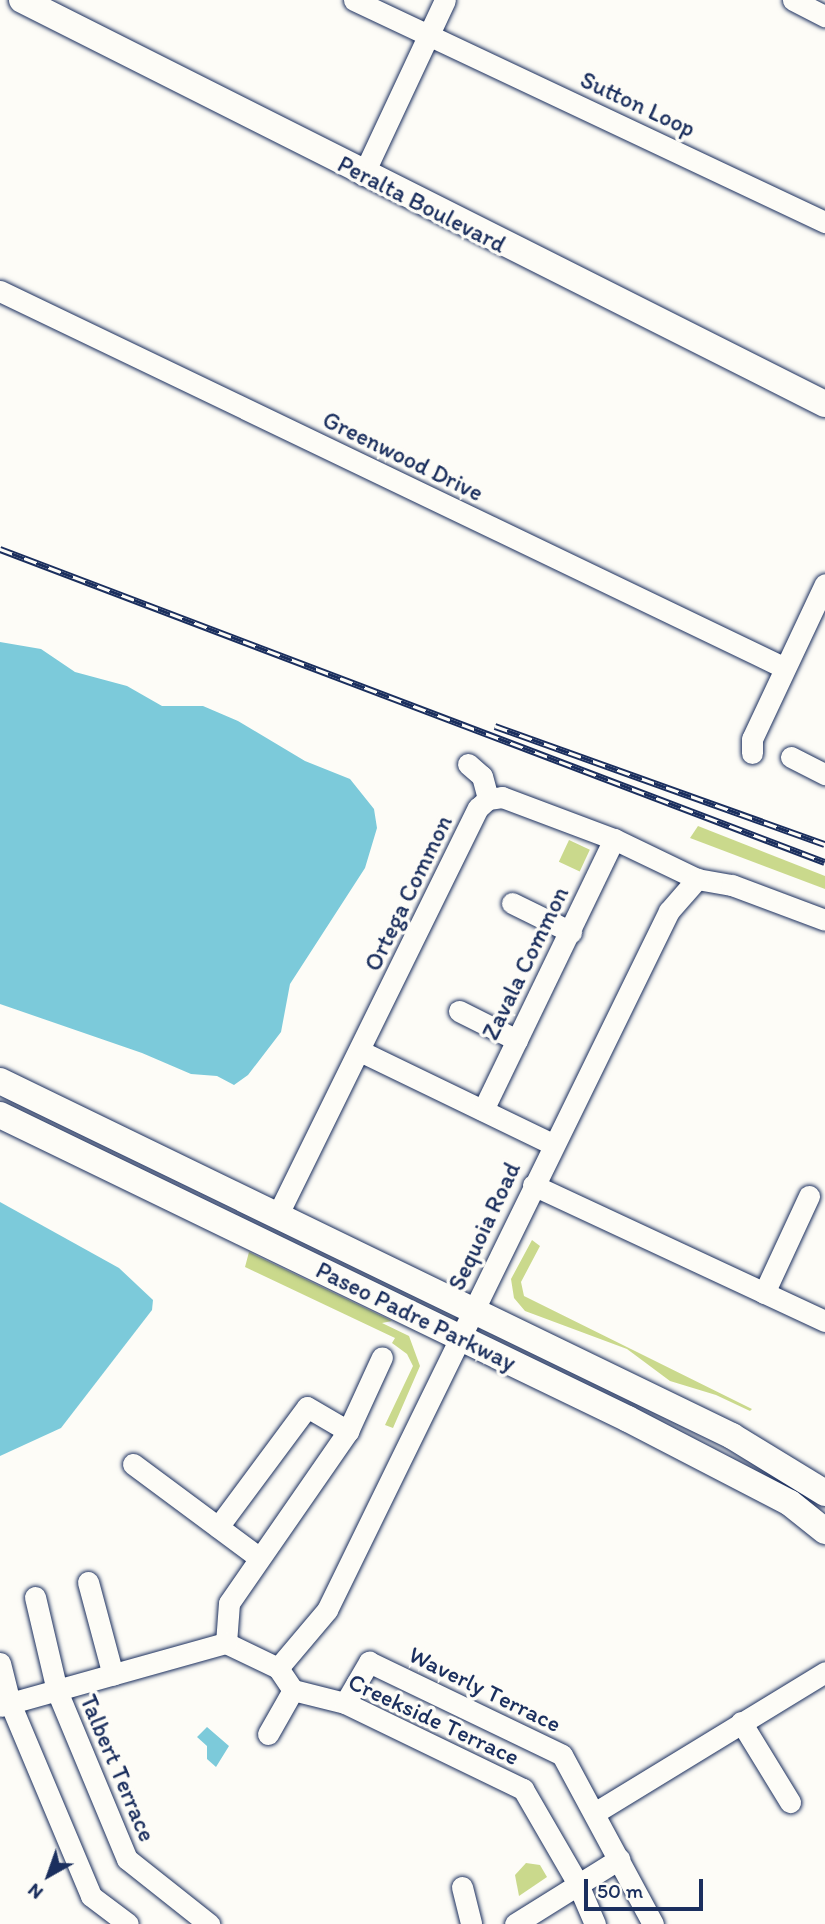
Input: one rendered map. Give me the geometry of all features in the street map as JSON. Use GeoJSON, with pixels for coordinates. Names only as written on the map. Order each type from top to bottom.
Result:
{"type":"FeatureCollection","features":[{"type":"Feature","properties":{"kind":"main road","name":"Peralta Boulevard"},"geometry":{"type":"LineString","coordinates":[[22,0],[363,175],[825,404]]}},
{"type":"Feature","properties":{"kind":"main road","name":"Paseo Padre Parkway"},"geometry":{"type":"LineString","coordinates":[[0,1081],[732,1436],[825,1493]]}},
{"type":"Feature","properties":{"kind":"main road","name":"Paseo Padre Parkway"},"geometry":{"type":"LineString","coordinates":[[0,1115],[460,1336],[790,1503],[825,1531]]}},
{"type":"Feature","properties":{"kind":"street","name":"Sutton Loop"},"geometry":{"type":"LineString","coordinates":[[354,0],[825,222]]}},
{"type":"Feature","properties":{"kind":"street"},"geometry":{"type":"LineString","coordinates":[[363,175],[444,0]]}},
{"type":"Feature","properties":{"kind":"street"},"geometry":{"type":"LineString","coordinates":[[793,0],[825,16]]}},
{"type":"Feature","properties":{"kind":"street","name":"Greenwood Drive"},"geometry":{"type":"LineString","coordinates":[[0,291],[783,667]]}},
{"type":"Feature","properties":{"kind":"street"},"geometry":{"type":"LineString","coordinates":[[752,753],[752,739],[783,667],[825,584]]}},
{"type":"Feature","properties":{"kind":"street"},"geometry":{"type":"LineString","coordinates":[[790,757],[825,774]]}},
{"type":"Feature","properties":{"kind":"street"},"geometry":{"type":"LineString","coordinates":[[468,764],[482,776],[488,799],[502,797],[614,839],[697,879],[732,885],[825,920]]}},
{"type":"Feature","properties":{"kind":"street","name":"Ortega Common"},"geometry":{"type":"LineString","coordinates":[[277,1216],[478,808],[488,799]]}},
{"type":"Feature","properties":{"kind":"street","name":"Zavala Common"},"geometry":{"type":"LineString","coordinates":[[483,1110],[614,839]]}},
{"type":"Feature","properties":{"kind":"street","name":"Sequoia Road"},"geometry":{"type":"LineString","coordinates":[[278,1668],[327,1610],[552,1144],[669,911],[697,879]]}},
{"type":"Feature","properties":{"kind":"street"},"geometry":{"type":"LineString","coordinates":[[512,903],[571,932]]}},
{"type":"Feature","properties":{"kind":"street"},"geometry":{"type":"LineString","coordinates":[[458,1012],[517,1040]]}},
{"type":"Feature","properties":{"kind":"street"},"geometry":{"type":"LineString","coordinates":[[360,1051],[552,1144]]}},
{"type":"Feature","properties":{"kind":"street"},"geometry":{"type":"LineString","coordinates":[[533,1185],[825,1321]]}},
{"type":"Feature","properties":{"kind":"street"},"geometry":{"type":"LineString","coordinates":[[764,1293],[810,1196]]}},
{"type":"Feature","properties":{"kind":"street"},"geometry":{"type":"LineString","coordinates":[[226,1643],[229,1603],[258,1557],[348,1432],[382,1357]]}},
{"type":"Feature","properties":{"kind":"street"},"geometry":{"type":"LineString","coordinates":[[218,1527],[307,1407],[348,1432]]}},
{"type":"Feature","properties":{"kind":"street"},"geometry":{"type":"LineString","coordinates":[[133,1464],[258,1557]]}},
{"type":"Feature","properties":{"kind":"street"},"geometry":{"type":"LineString","coordinates":[[88,1582],[113,1675]]}},
{"type":"Feature","properties":{"kind":"street","name":"Talbert Terrace"},"geometry":{"type":"LineString","coordinates":[[35,1597],[57,1691],[127,1859],[209,1924]]}},
{"type":"Feature","properties":{"kind":"street"},"geometry":{"type":"LineString","coordinates":[[5,1704],[226,1643],[278,1668],[293,1690],[268,1734]]}},
{"type":"Feature","properties":{"kind":"street","name":"Waverly Terrace"},"geometry":{"type":"LineString","coordinates":[[345,1703],[369,1662],[562,1755],[596,1812],[653,1924]]}},
{"type":"Feature","properties":{"kind":"street"},"geometry":{"type":"LineString","coordinates":[[0,1664],[5,1704],[92,1896],[128,1924]]}},
{"type":"Feature","properties":{"kind":"street"},"geometry":{"type":"LineString","coordinates":[[596,1812],[825,1672]]}},
{"type":"Feature","properties":{"kind":"street","name":"Creekside Terrace"},"geometry":{"type":"LineString","coordinates":[[293,1690],[345,1703],[523,1789],[577,1882],[595,1924]]}},
{"type":"Feature","properties":{"kind":"street"},"geometry":{"type":"LineString","coordinates":[[741,1722],[790,1802]]}},
{"type":"Feature","properties":{"kind":"street"},"geometry":{"type":"LineString","coordinates":[[515,1924],[577,1882],[619,1859]]}},
{"type":"Feature","properties":{"kind":"street"},"geometry":{"type":"LineString","coordinates":[[462,1887],[471,1924]]}},
{"type":"Feature","properties":{"kind":"green space"},"geometry":{"type":"Polygon","coordinates":[[[698,826],[825,876],[825,889],[690,838],[698,826]]]}},
{"type":"Feature","properties":{"kind":"green space"},"geometry":{"type":"Polygon","coordinates":[[[569,840],[590,850],[580,871],[559,862],[569,840]]]}},
{"type":"Feature","properties":{"kind":"green space"},"geometry":{"type":"Polygon","coordinates":[[[532,1240],[540,1246],[521,1282],[524,1296],[752,1409],[750,1411],[716,1395],[670,1381],[627,1349],[525,1311],[514,1298],[511,1279],[532,1240]]]}},
{"type":"Feature","properties":{"kind":"green space"},"geometry":{"type":"Polygon","coordinates":[[[249,1252],[392,1321],[382,1323],[409,1336],[420,1366],[393,1428],[385,1425],[413,1366],[407,1354],[392,1343],[395,1338],[245,1267],[249,1252]]]}},
{"type":"Feature","properties":{"kind":"green space"},"geometry":{"type":"Polygon","coordinates":[[[526,1863],[540,1865],[547,1877],[519,1896],[515,1875],[526,1863]]]}},
{"type":"Feature","properties":{"kind":"water"},"geometry":{"type":"Polygon","coordinates":[[[0,642],[41,649],[75,672],[127,686],[162,706],[203,706],[238,721],[305,761],[350,779],[374,809],[377,828],[365,868],[290,984],[281,1032],[248,1075],[234,1085],[217,1076],[191,1074],[142,1053],[0,1004],[0,642]]]}},
{"type":"Feature","properties":{"kind":"water"},"geometry":{"type":"Polygon","coordinates":[[[0,1202],[119,1268],[153,1300],[152,1310],[61,1428],[0,1456],[0,1202]]]}},
{"type":"Feature","properties":{"kind":"water"},"geometry":{"type":"Polygon","coordinates":[[[207,1727],[229,1746],[216,1767],[207,1759],[207,1746],[197,1737],[207,1727]]]}},
{"type":"Feature","properties":{"kind":"railway"},"geometry":{"type":"LineString","coordinates":[[0,549],[825,862]]}},
{"type":"Feature","properties":{"kind":"railway"},"geometry":{"type":"LineString","coordinates":[[495,726],[825,844]]}}]}
